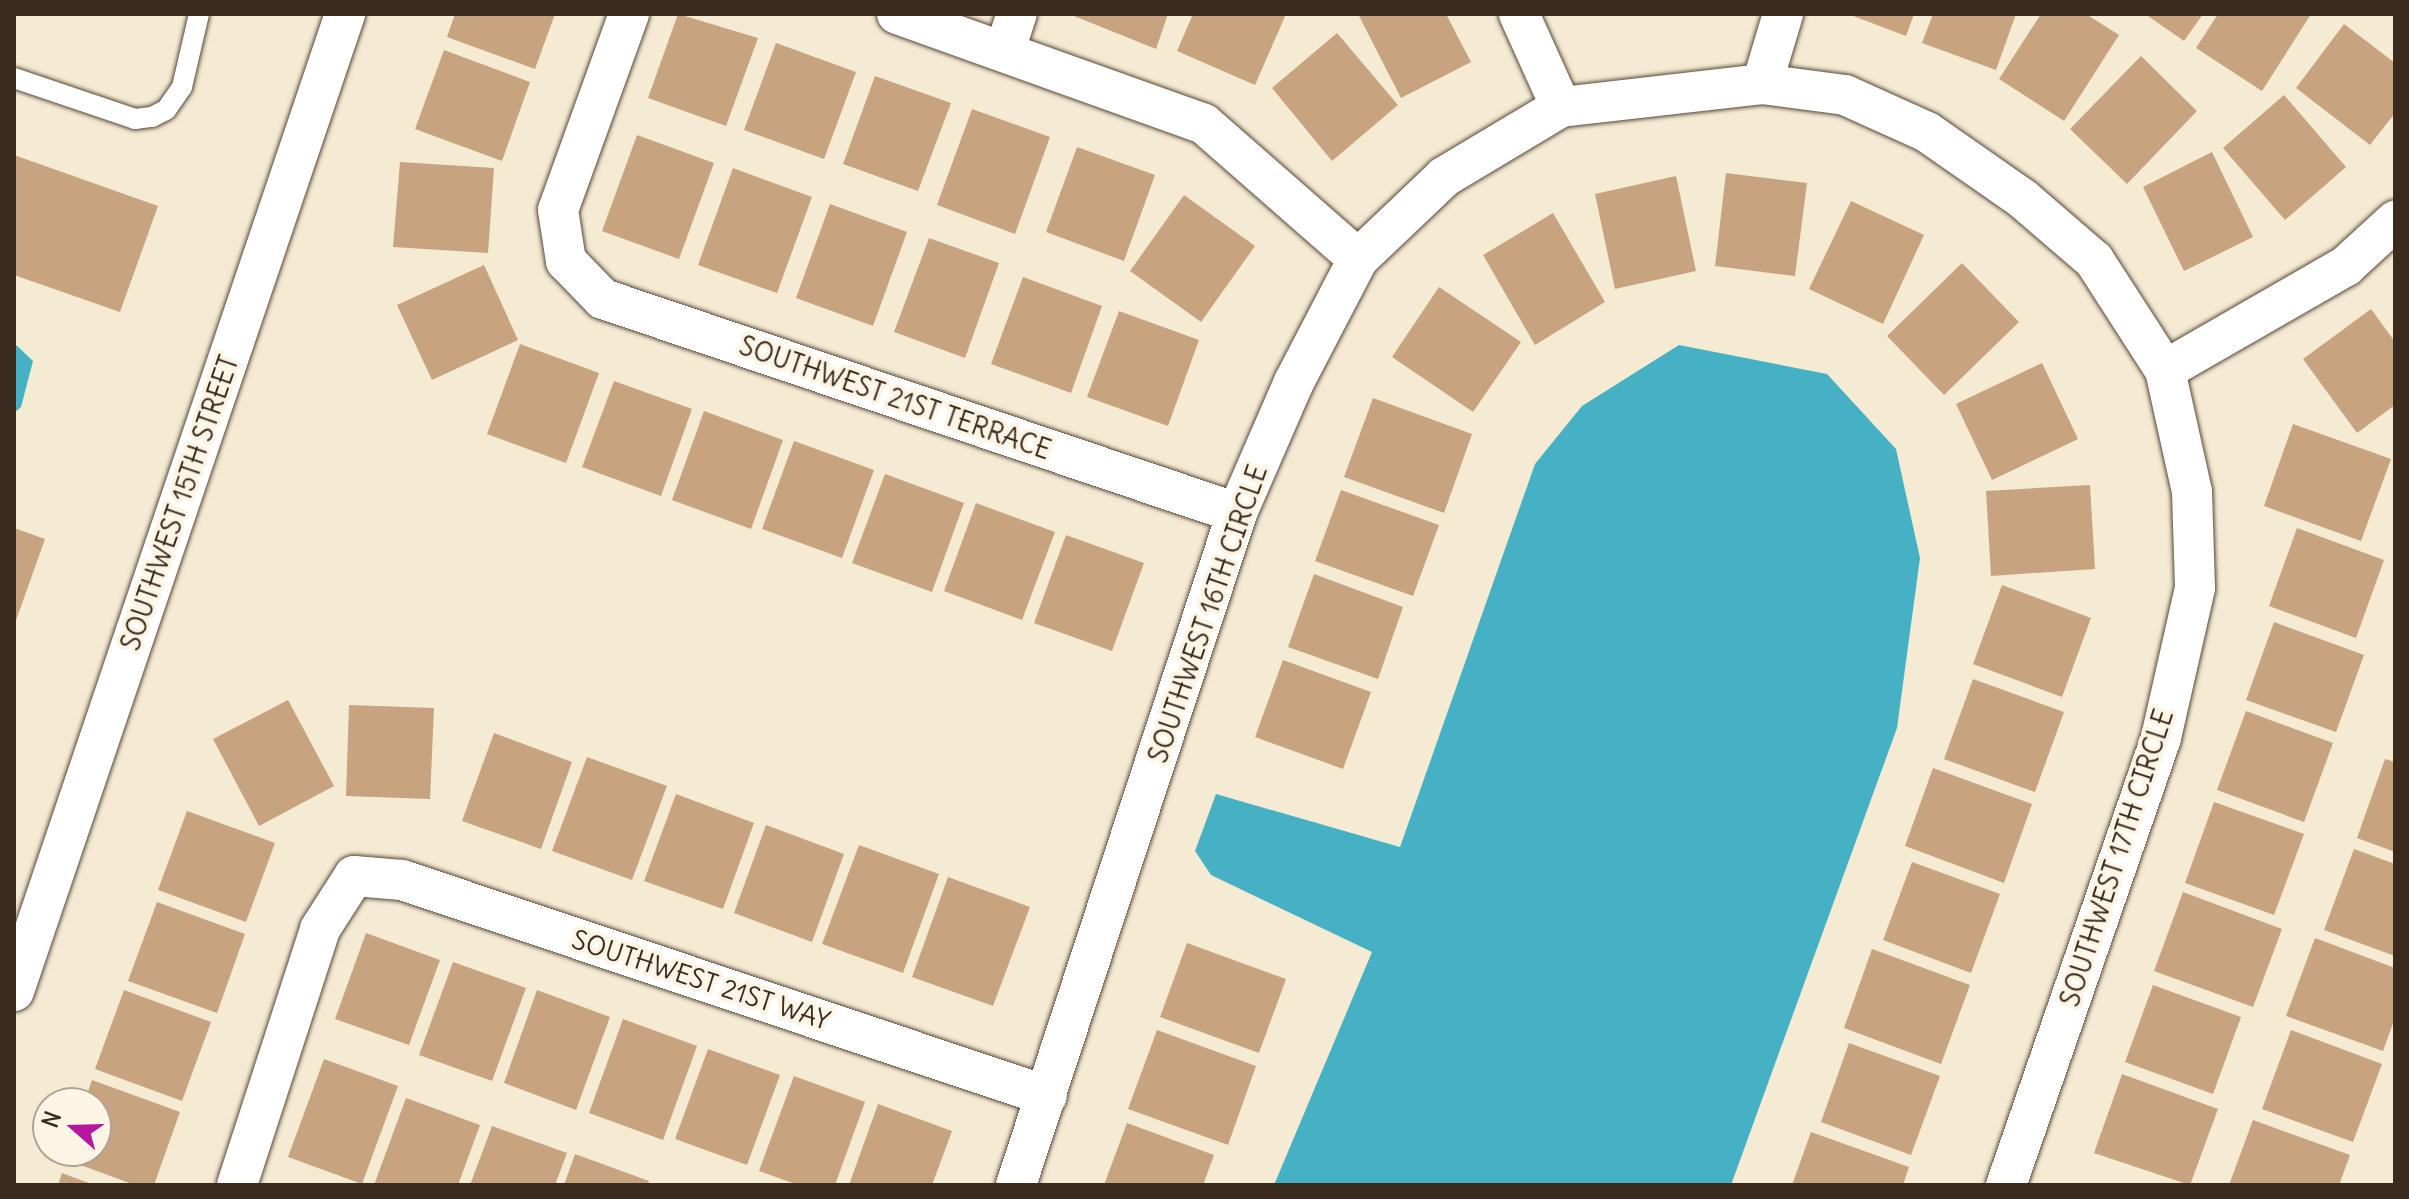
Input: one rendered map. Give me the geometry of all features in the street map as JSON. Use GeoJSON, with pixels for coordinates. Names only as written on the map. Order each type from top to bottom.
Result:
{"type":"FeatureCollection","features":[{"type":"Feature","properties":{"kind":"street","name":"SOUTHWEST 15TH STREET"},"geometry":{"type":"LineString","coordinates":[[14,991],[345,14]]}},
{"type":"Feature","properties":{"kind":"street","name":"SOUTHWEST 21ST TERRACE"},"geometry":{"type":"LineString","coordinates":[[629,14],[558,210],[566,261],[603,299],[1237,513]]}},
{"type":"Feature","properties":{"kind":"street"},"geometry":{"type":"LineString","coordinates":[[897,14],[1011,32],[1204,124],[1358,259]]}},
{"type":"Feature","properties":{"kind":"street"},"geometry":{"type":"LineString","coordinates":[[1519,14],[1561,107]]}},
{"type":"Feature","properties":{"kind":"street"},"geometry":{"type":"LineString","coordinates":[[1762,84],[1783,14]]}},
{"type":"Feature","properties":{"kind":"street","name":"SOUTHWEST 16TH CIRCLE"},"geometry":{"type":"LineString","coordinates":[[1016,1185],[1237,513],[1294,382],[1358,259],[1444,177],[1561,107],[1762,84]]}},
{"type":"Feature","properties":{"kind":"street","name":"SOUTHWEST 17TH CIRCLE"},"geometry":{"type":"LineString","coordinates":[[1762,84],[1845,95],[1927,132],[2023,199],[2094,260],[2165,370],[2192,492],[2195,588],[2161,738],[2019,1182]]}},
{"type":"Feature","properties":{"kind":"street"},"geometry":{"type":"LineString","coordinates":[[2165,370],[2346,266],[2395,221]]}},
{"type":"Feature","properties":{"kind":"street","name":"SOUTHWEST 21ST WAY"},"geometry":{"type":"LineString","coordinates":[[237,1185],[320,929],[354,876],[402,880],[1047,1096]]}},
{"type":"Feature","properties":{"kind":"lane"},"geometry":{"type":"LineString","coordinates":[[14,78],[135,119],[152,117],[166,110],[182,87],[191,16]]}},
{"type":"Feature","properties":{"kind":"water"},"geometry":{"type":"Polygon","coordinates":[[[14,343],[33,361],[21,407],[14,413],[14,343]]]}},
{"type":"Feature","properties":{"kind":"water"},"geometry":{"type":"Polygon","coordinates":[[[1679,345],[1827,374],[1896,449],[1920,558],[1897,728],[1731,1185],[1274,1185],[1372,952],[1211,875],[1195,851],[1216,794],[1400,847],[1535,464],[1582,406],[1679,345]]]}},
{"type":"Feature","properties":{"kind":"building"},"geometry":{"type":"Polygon","coordinates":[[[455,14],[555,14],[535,69],[447,37],[455,14]]]}},
{"type":"Feature","properties":{"kind":"building"},"geometry":{"type":"Polygon","coordinates":[[[678,14],[758,38],[726,126],[648,98],[678,14]]]}},
{"type":"Feature","properties":{"kind":"building"},"geometry":{"type":"Polygon","coordinates":[[[1069,14],[1168,14],[1156,49],[1069,14]]]}},
{"type":"Feature","properties":{"kind":"building"},"geometry":{"type":"Polygon","coordinates":[[[1193,14],[1286,14],[1255,85],[1177,51],[1193,14]]]}},
{"type":"Feature","properties":{"kind":"building"},"geometry":{"type":"Polygon","coordinates":[[[1358,14],[1446,14],[1471,62],[1401,98],[1358,14]]]}},
{"type":"Feature","properties":{"kind":"building"},"geometry":{"type":"Polygon","coordinates":[[[1848,14],[1914,14],[1906,36],[1848,14]]]}},
{"type":"Feature","properties":{"kind":"building"},"geometry":{"type":"Polygon","coordinates":[[[1933,14],[2016,14],[1996,70],[1922,43],[1933,14]]]}},
{"type":"Feature","properties":{"kind":"building"},"geometry":{"type":"Polygon","coordinates":[[[2041,14],[2086,14],[2119,35],[2064,121],[1999,79],[2041,14]]]}},
{"type":"Feature","properties":{"kind":"building"},"geometry":{"type":"Polygon","coordinates":[[[2145,14],[2203,14],[2184,41],[2145,14]]]}},
{"type":"Feature","properties":{"kind":"building"},"geometry":{"type":"Polygon","coordinates":[[[2218,14],[2311,14],[2262,91],[2196,48],[2218,14]]]}},
{"type":"Feature","properties":{"kind":"building"},"geometry":{"type":"Polygon","coordinates":[[[2344,24],[2395,63],[2395,113],[2370,145],[2296,88],[2344,24]]]}},
{"type":"Feature","properties":{"kind":"building"},"geometry":{"type":"Polygon","coordinates":[[[1337,33],[1398,105],[1332,161],[1272,88],[1337,33]]]}},
{"type":"Feature","properties":{"kind":"building"},"geometry":{"type":"Polygon","coordinates":[[[776,43],[856,72],[824,159],[744,130],[776,43]]]}},
{"type":"Feature","properties":{"kind":"building"},"geometry":{"type":"Polygon","coordinates":[[[444,50],[530,82],[502,161],[415,129],[444,50]]]}},
{"type":"Feature","properties":{"kind":"building"},"geometry":{"type":"Polygon","coordinates":[[[2141,56],[2197,111],[2127,184],[2070,129],[2141,56]]]}},
{"type":"Feature","properties":{"kind":"building"},"geometry":{"type":"Polygon","coordinates":[[[875,76],[951,103],[918,191],[843,164],[875,76]]]}},
{"type":"Feature","properties":{"kind":"building"},"geometry":{"type":"Polygon","coordinates":[[[2284,95],[2346,167],[2285,220],[2223,148],[2284,95]]]}},
{"type":"Feature","properties":{"kind":"building"},"geometry":{"type":"Polygon","coordinates":[[[972,109],[1050,137],[1015,234],[937,205],[972,109]]]}},
{"type":"Feature","properties":{"kind":"building"},"geometry":{"type":"Polygon","coordinates":[[[637,135],[714,163],[679,259],[602,231],[637,135]]]}},
{"type":"Feature","properties":{"kind":"building"},"geometry":{"type":"Polygon","coordinates":[[[1077,147],[1155,175],[1124,261],[1046,232],[1077,147]]]}},
{"type":"Feature","properties":{"kind":"building"},"geometry":{"type":"Polygon","coordinates":[[[2212,152],[2253,237],[2184,271],[2143,187],[2212,152]]]}},
{"type":"Feature","properties":{"kind":"building"},"geometry":{"type":"Polygon","coordinates":[[[14,155],[158,206],[120,312],[14,275],[14,155]]]}},
{"type":"Feature","properties":{"kind":"building"},"geometry":{"type":"Polygon","coordinates":[[[400,162],[494,168],[488,253],[393,247],[400,162]]]}},
{"type":"Feature","properties":{"kind":"building"},"geometry":{"type":"Polygon","coordinates":[[[733,168],[812,197],[777,293],[698,265],[733,168]]]}},
{"type":"Feature","properties":{"kind":"building"},"geometry":{"type":"Polygon","coordinates":[[[1726,173],[1807,183],[1795,276],[1715,266],[1726,173]]]}},
{"type":"Feature","properties":{"kind":"building"},"geometry":{"type":"Polygon","coordinates":[[[1676,176],[1696,271],[1615,289],[1595,194],[1676,176]]]}},
{"type":"Feature","properties":{"kind":"building"},"geometry":{"type":"Polygon","coordinates":[[[1184,195],[1255,246],[1201,322],[1130,271],[1184,195]]]}},
{"type":"Feature","properties":{"kind":"building"},"geometry":{"type":"Polygon","coordinates":[[[1851,201],[1924,235],[1883,324],[1809,289],[1851,201]]]}},
{"type":"Feature","properties":{"kind":"building"},"geometry":{"type":"Polygon","coordinates":[[[830,204],[907,232],[873,326],[796,298],[830,204]]]}},
{"type":"Feature","properties":{"kind":"building"},"geometry":{"type":"Polygon","coordinates":[[[1553,213],[1605,302],[1535,345],[1483,255],[1553,213]]]}},
{"type":"Feature","properties":{"kind":"building"},"geometry":{"type":"Polygon","coordinates":[[[929,238],[999,263],[965,358],[894,332],[929,238]]]}},
{"type":"Feature","properties":{"kind":"building"},"geometry":{"type":"Polygon","coordinates":[[[1962,263],[2019,322],[1944,395],[1887,336],[1962,263]]]}},
{"type":"Feature","properties":{"kind":"building"},"geometry":{"type":"Polygon","coordinates":[[[484,265],[518,340],[432,380],[397,305],[484,265]]]}},
{"type":"Feature","properties":{"kind":"building"},"geometry":{"type":"Polygon","coordinates":[[[1023,277],[1102,306],[1071,393],[991,364],[1023,277]]]}},
{"type":"Feature","properties":{"kind":"building"},"geometry":{"type":"Polygon","coordinates":[[[1439,287],[1521,342],[1473,412],[1392,357],[1439,287]]]}},
{"type":"Feature","properties":{"kind":"building"},"geometry":{"type":"Polygon","coordinates":[[[2371,309],[2395,342],[2395,405],[2357,433],[2303,359],[2371,309]]]}},
{"type":"Feature","properties":{"kind":"building"},"geometry":{"type":"Polygon","coordinates":[[[1119,311],[1199,340],[1168,426],[1087,397],[1119,311]]]}},
{"type":"Feature","properties":{"kind":"building"},"geometry":{"type":"Polygon","coordinates":[[[520,344],[599,373],[566,463],[487,434],[520,344]]]}},
{"type":"Feature","properties":{"kind":"building"},"geometry":{"type":"Polygon","coordinates":[[[2042,363],[2078,439],[1992,480],[1956,404],[2042,363]]]}},
{"type":"Feature","properties":{"kind":"building"},"geometry":{"type":"Polygon","coordinates":[[[614,381],[692,409],[661,496],[582,467],[614,381]]]}},
{"type":"Feature","properties":{"kind":"building"},"geometry":{"type":"Polygon","coordinates":[[[1373,398],[1472,434],[1444,513],[1344,477],[1373,398]]]}},
{"type":"Feature","properties":{"kind":"building"},"geometry":{"type":"Polygon","coordinates":[[[704,411],[783,440],[751,529],[672,500],[704,411]]]}},
{"type":"Feature","properties":{"kind":"building"},"geometry":{"type":"Polygon","coordinates":[[[2293,424],[2391,459],[2361,541],[2264,506],[2293,424]]]}},
{"type":"Feature","properties":{"kind":"building"},"geometry":{"type":"Polygon","coordinates":[[[794,441],[874,470],[842,558],[762,529],[794,441]]]}},
{"type":"Feature","properties":{"kind":"building"},"geometry":{"type":"Polygon","coordinates":[[[885,474],[964,503],[932,592],[852,563],[885,474]]]}},
{"type":"Feature","properties":{"kind":"building"},"geometry":{"type":"Polygon","coordinates":[[[2090,485],[2095,569],[1991,576],[1986,491],[2090,485]]]}},
{"type":"Feature","properties":{"kind":"building"},"geometry":{"type":"Polygon","coordinates":[[[1341,490],[1439,525],[1413,596],[1315,561],[1341,490]]]}},
{"type":"Feature","properties":{"kind":"building"},"geometry":{"type":"Polygon","coordinates":[[[976,503],[1055,532],[1022,620],[944,591],[976,503]]]}},
{"type":"Feature","properties":{"kind":"building"},"geometry":{"type":"Polygon","coordinates":[[[14,528],[45,539],[14,626],[14,528]]]}},
{"type":"Feature","properties":{"kind":"building"},"geometry":{"type":"Polygon","coordinates":[[[2297,528],[2384,560],[2356,638],[2269,606],[2297,528]]]}},
{"type":"Feature","properties":{"kind":"building"},"geometry":{"type":"Polygon","coordinates":[[[1066,535],[1144,563],[1112,651],[1034,623],[1066,535]]]}},
{"type":"Feature","properties":{"kind":"building"},"geometry":{"type":"Polygon","coordinates":[[[1314,574],[1403,607],[1378,679],[1288,647],[1314,574]]]}},
{"type":"Feature","properties":{"kind":"building"},"geometry":{"type":"Polygon","coordinates":[[[2002,585],[2091,618],[2062,697],[1973,664],[2002,585]]]}},
{"type":"Feature","properties":{"kind":"building"},"geometry":{"type":"Polygon","coordinates":[[[2274,622],[2364,655],[2336,732],[2246,700],[2274,622]]]}},
{"type":"Feature","properties":{"kind":"building"},"geometry":{"type":"Polygon","coordinates":[[[1283,660],[1371,692],[1343,769],[1255,737],[1283,660]]]}},
{"type":"Feature","properties":{"kind":"building"},"geometry":{"type":"Polygon","coordinates":[[[1973,679],[2064,712],[2035,792],[1944,759],[1973,679]]]}},
{"type":"Feature","properties":{"kind":"building"},"geometry":{"type":"Polygon","coordinates":[[[288,700],[334,786],[259,826],[213,739],[288,700]]]}},
{"type":"Feature","properties":{"kind":"building"},"geometry":{"type":"Polygon","coordinates":[[[349,705],[434,708],[430,799],[346,796],[349,705]]]}},
{"type":"Feature","properties":{"kind":"building"},"geometry":{"type":"Polygon","coordinates":[[[2246,711],[2333,743],[2304,822],[2217,790],[2246,711]]]}},
{"type":"Feature","properties":{"kind":"building"},"geometry":{"type":"Polygon","coordinates":[[[494,733],[572,762],[541,849],[462,821],[494,733]]]}},
{"type":"Feature","properties":{"kind":"building"},"geometry":{"type":"Polygon","coordinates":[[[587,757],[667,786],[632,880],[552,851],[587,757]]]}},
{"type":"Feature","properties":{"kind":"building"},"geometry":{"type":"Polygon","coordinates":[[[2385,759],[2395,762],[2395,852],[2357,838],[2385,759]]]}},
{"type":"Feature","properties":{"kind":"building"},"geometry":{"type":"Polygon","coordinates":[[[1933,768],[2032,804],[2004,883],[1905,846],[1933,768]]]}},
{"type":"Feature","properties":{"kind":"building"},"geometry":{"type":"Polygon","coordinates":[[[676,794],[754,823],[723,909],[644,881],[676,794]]]}},
{"type":"Feature","properties":{"kind":"building"},"geometry":{"type":"Polygon","coordinates":[[[2214,802],[2304,834],[2274,915],[2185,883],[2214,802]]]}},
{"type":"Feature","properties":{"kind":"building"},"geometry":{"type":"Polygon","coordinates":[[[187,811],[275,843],[246,922],[158,890],[187,811]]]}},
{"type":"Feature","properties":{"kind":"building"},"geometry":{"type":"Polygon","coordinates":[[[766,825],[844,854],[812,942],[734,913],[766,825]]]}},
{"type":"Feature","properties":{"kind":"building"},"geometry":{"type":"Polygon","coordinates":[[[859,845],[939,874],[903,973],[822,944],[859,845]]]}},
{"type":"Feature","properties":{"kind":"building"},"geometry":{"type":"Polygon","coordinates":[[[2354,849],[2395,864],[2395,956],[2324,930],[2354,849]]]}},
{"type":"Feature","properties":{"kind":"building"},"geometry":{"type":"Polygon","coordinates":[[[1912,862],[2000,894],[1971,973],[1883,940],[1912,862]]]}},
{"type":"Feature","properties":{"kind":"building"},"geometry":{"type":"Polygon","coordinates":[[[948,877],[1030,907],[993,1006],[912,977],[948,877]]]}},
{"type":"Feature","properties":{"kind":"building"},"geometry":{"type":"Polygon","coordinates":[[[2183,892],[2282,929],[2253,1007],[2154,971],[2183,892]]]}},
{"type":"Feature","properties":{"kind":"building"},"geometry":{"type":"Polygon","coordinates":[[[157,902],[245,934],[217,1013],[128,981],[157,902]]]}},
{"type":"Feature","properties":{"kind":"building"},"geometry":{"type":"Polygon","coordinates":[[[366,933],[440,960],[409,1045],[335,1019],[366,933]]]}},
{"type":"Feature","properties":{"kind":"building"},"geometry":{"type":"Polygon","coordinates":[[[2315,938],[2395,968],[2395,1018],[2383,1051],[2286,1016],[2315,938]]]}},
{"type":"Feature","properties":{"kind":"building"},"geometry":{"type":"Polygon","coordinates":[[[1187,943],[1286,979],[1259,1053],[1160,1017],[1187,943]]]}},
{"type":"Feature","properties":{"kind":"building"},"geometry":{"type":"Polygon","coordinates":[[[1872,949],[1970,985],[1941,1064],[1844,1028],[1872,949]]]}},
{"type":"Feature","properties":{"kind":"building"},"geometry":{"type":"Polygon","coordinates":[[[453,962],[526,988],[492,1081],[419,1055],[453,962]]]}},
{"type":"Feature","properties":{"kind":"building"},"geometry":{"type":"Polygon","coordinates":[[[2153,985],[2241,1017],[2213,1094],[2125,1062],[2153,985]]]}},
{"type":"Feature","properties":{"kind":"building"},"geometry":{"type":"Polygon","coordinates":[[[124,990],[211,1022],[182,1101],[95,1069],[124,990]]]}},
{"type":"Feature","properties":{"kind":"building"},"geometry":{"type":"Polygon","coordinates":[[[537,990],[610,1017],[576,1110],[504,1083],[537,990]]]}},
{"type":"Feature","properties":{"kind":"building"},"geometry":{"type":"Polygon","coordinates":[[[623,1019],[697,1046],[663,1140],[589,1113],[623,1019]]]}},
{"type":"Feature","properties":{"kind":"building"},"geometry":{"type":"Polygon","coordinates":[[[1157,1030],[1256,1066],[1228,1145],[1128,1109],[1157,1030]]]}},
{"type":"Feature","properties":{"kind":"building"},"geometry":{"type":"Polygon","coordinates":[[[2291,1030],[2382,1064],[2353,1142],[2262,1109],[2291,1030]]]}},
{"type":"Feature","properties":{"kind":"building"},"geometry":{"type":"Polygon","coordinates":[[[1849,1043],[1940,1076],[1911,1155],[1821,1122],[1849,1043]]]}},
{"type":"Feature","properties":{"kind":"building"},"geometry":{"type":"Polygon","coordinates":[[[708,1049],[780,1075],[747,1165],[675,1139],[708,1049]]]}},
{"type":"Feature","properties":{"kind":"building"},"geometry":{"type":"Polygon","coordinates":[[[324,1059],[398,1086],[362,1184],[288,1157],[324,1059]]]}},
{"type":"Feature","properties":{"kind":"building"},"geometry":{"type":"Polygon","coordinates":[[[2122,1074],[2218,1109],[2190,1185],[2094,1153],[2122,1074]]]}},
{"type":"Feature","properties":{"kind":"building"},"geometry":{"type":"Polygon","coordinates":[[[794,1076],[865,1102],[835,1185],[798,1185],[759,1171],[794,1076]]]}},
{"type":"Feature","properties":{"kind":"building"},"geometry":{"type":"Polygon","coordinates":[[[92,1080],[111,1087],[90,1087],[92,1080]]]}},
{"type":"Feature","properties":{"kind":"building"},"geometry":{"type":"Polygon","coordinates":[[[112,1087],[180,1112],[154,1185],[135,1185],[86,1167],[112,1167],[112,1087]]]}},
{"type":"Feature","properties":{"kind":"building"},"geometry":{"type":"Polygon","coordinates":[[[406,1098],[480,1125],[458,1185],[374,1185],[406,1098]]]}},
{"type":"Feature","properties":{"kind":"building"},"geometry":{"type":"Polygon","coordinates":[[[878,1104],[952,1131],[932,1185],[849,1185],[878,1104]]]}},
{"type":"Feature","properties":{"kind":"building"},"geometry":{"type":"Polygon","coordinates":[[[2253,1120],[2350,1155],[2339,1185],[2229,1185],[2253,1120]]]}},
{"type":"Feature","properties":{"kind":"building"},"geometry":{"type":"Polygon","coordinates":[[[1127,1123],[1214,1155],[1203,1185],[1104,1185],[1127,1123]]]}},
{"type":"Feature","properties":{"kind":"building"},"geometry":{"type":"Polygon","coordinates":[[[492,1126],[567,1153],[555,1185],[470,1185],[492,1126]]]}},
{"type":"Feature","properties":{"kind":"building"},"geometry":{"type":"Polygon","coordinates":[[[1811,1132],[1909,1167],[1903,1185],[1792,1185],[1811,1132]]]}},
{"type":"Feature","properties":{"kind":"building"},"geometry":{"type":"Polygon","coordinates":[[[575,1154],[649,1181],[648,1185],[564,1185],[575,1154]]]}},
{"type":"Feature","properties":{"kind":"building"},"geometry":{"type":"Polygon","coordinates":[[[62,1173],[94,1185],[58,1185],[62,1173]]]}}]}
